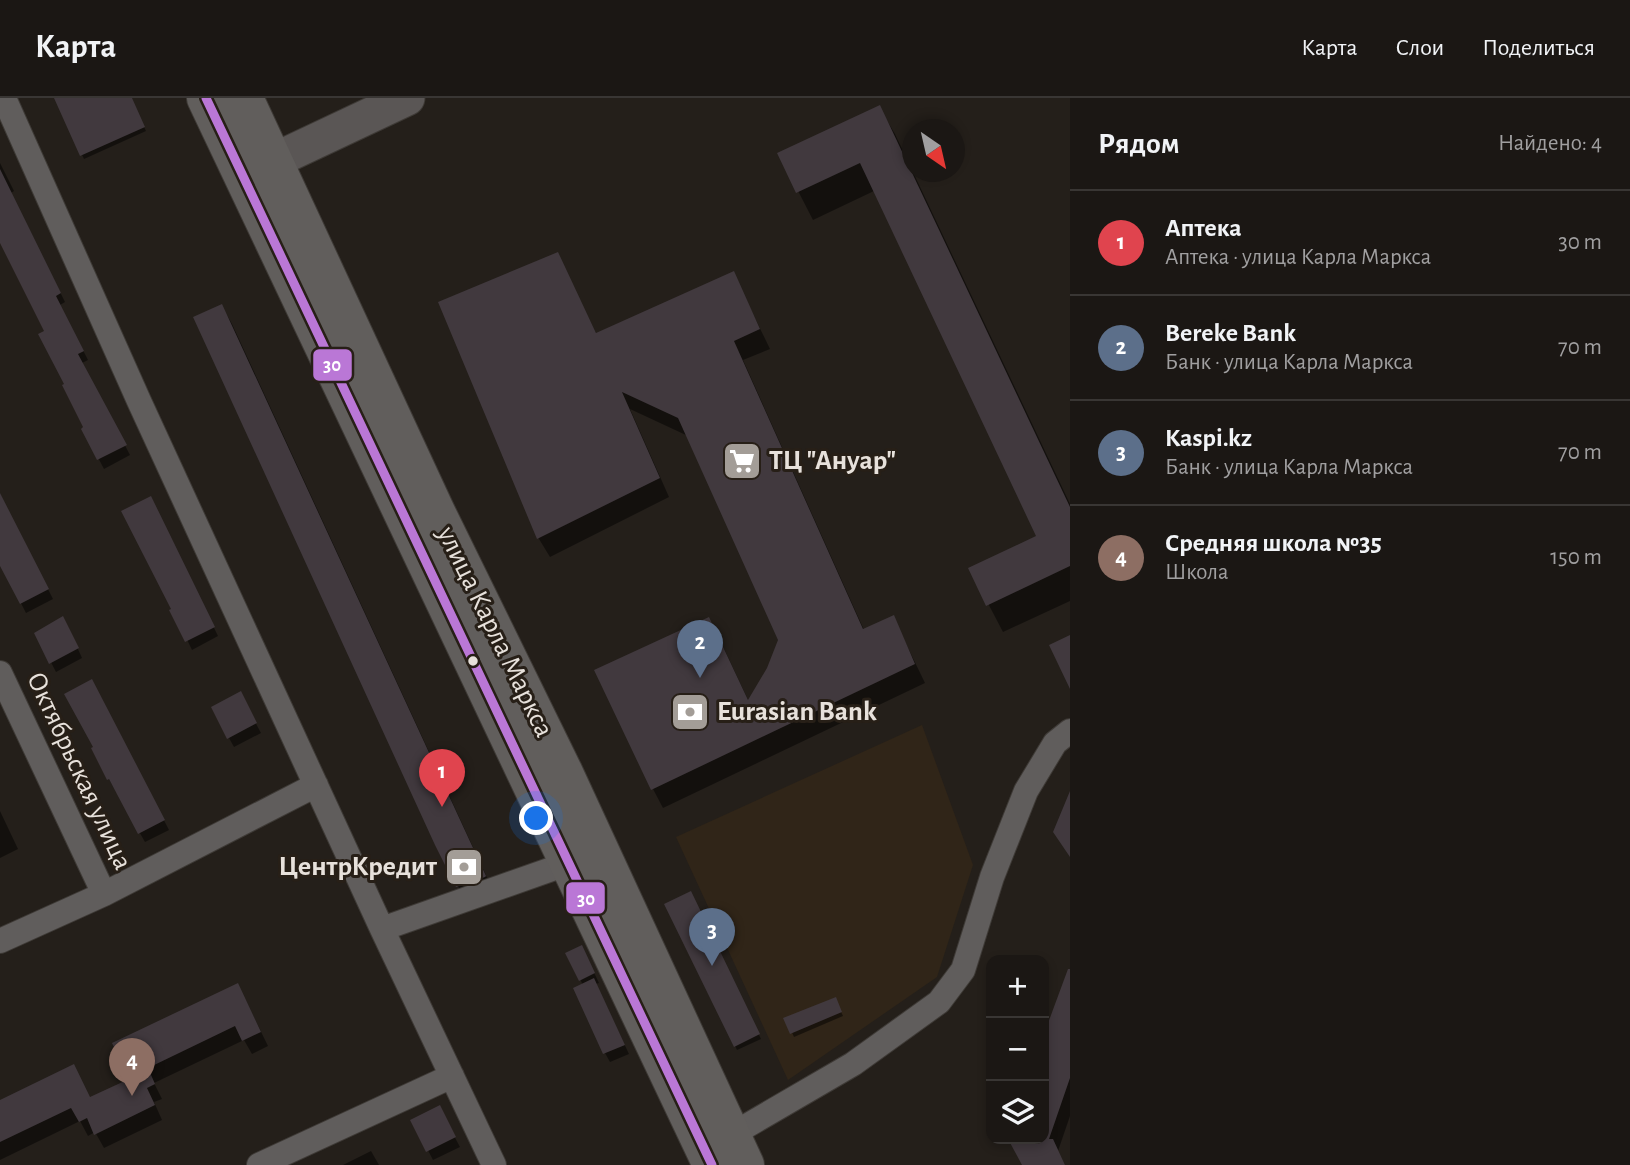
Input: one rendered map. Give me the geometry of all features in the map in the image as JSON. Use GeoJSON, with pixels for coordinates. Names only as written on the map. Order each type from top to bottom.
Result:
{"type":"FeatureCollection","features":[{"type":"Feature","properties":{"kind":"main road","name":"улица Карла Маркса"},"geometry":{"type":"LineString","coordinates":[[206,98],[258,168],[435,510],[563,771],[724,1154]]}},
{"type":"Feature","properties":{"kind":"main road","name":"улица Карла Маркса"},"geometry":{"type":"LineString","coordinates":[[244,98],[258,168],[569,863],[724,1154]]}},
{"type":"Feature","properties":{"kind":"street"},"geometry":{"type":"LineString","coordinates":[[4,98],[139,401],[382,929],[494,1165]]}},
{"type":"Feature","properties":{"kind":"street"},"geometry":{"type":"LineString","coordinates":[[258,168],[407,98]]}},
{"type":"Feature","properties":{"kind":"street","name":"Октябрьская улица"},"geometry":{"type":"LineString","coordinates":[[0,673],[104,894]]}},
{"type":"Feature","properties":{"kind":"street"},"geometry":{"type":"LineString","coordinates":[[724,1154],[939,1002],[963,970],[992,877],[1026,791],[1055,743],[1070,732]]}},
{"type":"Feature","properties":{"kind":"street"},"geometry":{"type":"LineString","coordinates":[[0,941],[104,894],[316,785]]}},
{"type":"Feature","properties":{"kind":"street"},"geometry":{"type":"LineString","coordinates":[[382,929],[569,863]]}},
{"type":"Feature","properties":{"kind":"street"},"geometry":{"type":"LineString","coordinates":[[259,1165],[452,1076]]}},
{"type":"Feature","properties":{"kind":"shaded area"},"geometry":{"type":"Polygon","coordinates":[[[922,725],[973,865],[937,977],[788,1080],[676,837],[922,725]]]}},
{"type":"Feature","properties":{"kind":"building"},"geometry":{"type":"Polygon","coordinates":[[[54,98],[132,98],[145,127],[80,156],[54,98]]]}},
{"type":"Feature","properties":{"kind":"building"},"geometry":{"type":"Polygon","coordinates":[[[880,105],[902,152],[902,182],[916,182],[1070,507],[1070,566],[986,606],[968,568],[1036,536],[860,163],[796,193],[777,153],[880,105]]]}},
{"type":"Feature","properties":{"kind":"building"},"geometry":{"type":"Polygon","coordinates":[[[0,169],[61,293],[56,296],[84,351],[78,354],[127,445],[97,460],[81,429],[83,427],[62,385],[64,384],[38,334],[44,331],[0,243],[0,169]]]}},
{"type":"Feature","properties":{"kind":"building"},"geometry":{"type":"Polygon","coordinates":[[[558,252],[596,333],[734,271],[760,329],[734,341],[863,629],[894,615],[915,664],[651,790],[594,670],[709,617],[748,700],[767,668],[778,640],[678,418],[622,392],[660,478],[537,539],[438,302],[558,252]]]}},
{"type":"Feature","properties":{"kind":"building"},"geometry":{"type":"Polygon","coordinates":[[[222,304],[485,877],[456,887],[435,845],[193,317],[222,304]]]}},
{"type":"Feature","properties":{"kind":"building"},"geometry":{"type":"Polygon","coordinates":[[[0,493],[49,589],[20,604],[0,566],[0,493]]]}},
{"type":"Feature","properties":{"kind":"building"},"geometry":{"type":"Polygon","coordinates":[[[151,496],[215,627],[185,642],[121,511],[151,496]]]}},
{"type":"Feature","properties":{"kind":"building"},"geometry":{"type":"Polygon","coordinates":[[[63,616],[79,648],[49,664],[34,633],[63,616]]]}},
{"type":"Feature","properties":{"kind":"building"},"geometry":{"type":"Polygon","coordinates":[[[1070,635],[1070,689],[1049,645],[1070,635]]]}},
{"type":"Feature","properties":{"kind":"building"},"geometry":{"type":"Polygon","coordinates":[[[92,679],[165,820],[138,834],[109,779],[107,780],[91,748],[93,747],[64,694],[92,679]]]}},
{"type":"Feature","properties":{"kind":"building"},"geometry":{"type":"Polygon","coordinates":[[[241,691],[257,723],[227,739],[211,707],[241,691]]]}},
{"type":"Feature","properties":{"kind":"building"},"geometry":{"type":"Polygon","coordinates":[[[1070,791],[1070,857],[1053,832],[1070,791]]]}},
{"type":"Feature","properties":{"kind":"building"},"geometry":{"type":"Polygon","coordinates":[[[691,891],[760,1034],[734,1047],[664,904],[691,891]]]}},
{"type":"Feature","properties":{"kind":"building"},"geometry":{"type":"Polygon","coordinates":[[[582,945],[595,973],[579,981],[565,953],[582,945]]]}},
{"type":"Feature","properties":{"kind":"building"},"geometry":{"type":"Polygon","coordinates":[[[1070,969],[1070,1078],[1049,1139],[1049,1081],[1049,1020],[1070,969]]]}},
{"type":"Feature","properties":{"kind":"building"},"geometry":{"type":"Polygon","coordinates":[[[594,978],[625,1045],[603,1054],[573,988],[594,978]]]}},
{"type":"Feature","properties":{"kind":"building"},"geometry":{"type":"Polygon","coordinates":[[[238,983],[261,1032],[242,1041],[235,1026],[148,1068],[155,1084],[147,1088],[155,1105],[94,1135],[87,1118],[79,1122],[71,1108],[0,1142],[0,1100],[74,1064],[90,1097],[129,1079],[112,1043],[238,983]]]}},
{"type":"Feature","properties":{"kind":"building"},"geometry":{"type":"Polygon","coordinates":[[[836,997],[842,1012],[790,1034],[783,1018],[836,997]]]}},
{"type":"Feature","properties":{"kind":"building"},"geometry":{"type":"Polygon","coordinates":[[[440,1105],[456,1137],[426,1152],[410,1120],[440,1105]]]}},
{"type":"Feature","properties":{"kind":"building"},"geometry":{"type":"Polygon","coordinates":[[[1049,1139],[1053,1139],[1065,1165],[1022,1165],[1011,1144],[1049,1144],[1049,1139]]]}},
{"type":"Feature","properties":{"kind":"transit line","name":"30"},"geometry":{"type":"LineString","coordinates":[[206,98],[712,1165]]}},
{"type":"Feature","properties":{"kind":"place","name":"ТЦ \"Ануар\""},"geometry":{"type":"Point","coordinates":[742,461]}},
{"type":"Feature","properties":{"kind":"place","name":"Bereke Bank"},"geometry":{"type":"Point","coordinates":[700,678]}},
{"type":"Feature","properties":{"kind":"place","name":"Eurasian Bank"},"geometry":{"type":"Point","coordinates":[690,712]}},
{"type":"Feature","properties":{"kind":"place","name":"Аптека"},"geometry":{"type":"Point","coordinates":[442,807]}},
{"type":"Feature","properties":{"kind":"place","name":"ЦентрКредит"},"geometry":{"type":"Point","coordinates":[464,867]}},
{"type":"Feature","properties":{"kind":"place","name":"Kaspi.kz"},"geometry":{"type":"Point","coordinates":[712,966]}},
{"type":"Feature","properties":{"kind":"place","name":"Средняя школа №35"},"geometry":{"type":"Point","coordinates":[132,1096]}}]}
